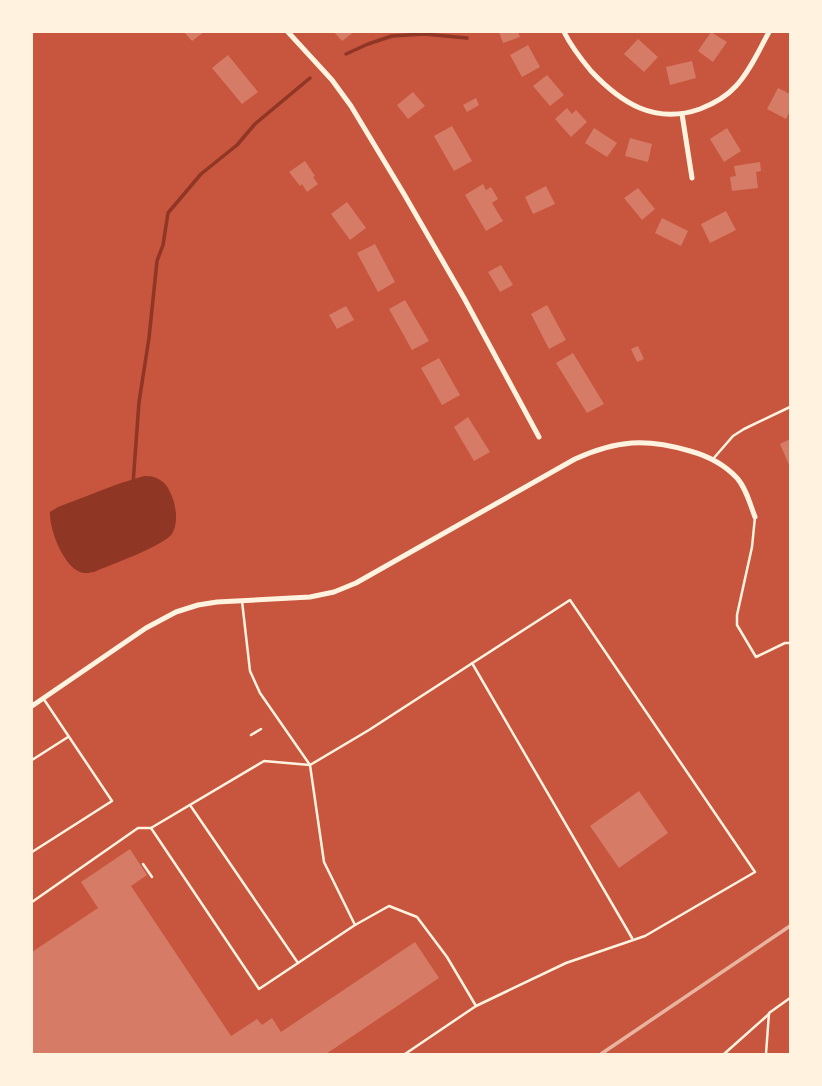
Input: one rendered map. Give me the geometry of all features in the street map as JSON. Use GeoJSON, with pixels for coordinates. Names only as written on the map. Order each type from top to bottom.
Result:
{"type":"FeatureCollection","features":[{"type":"Feature","properties":{"kind":"street"},"geometry":{"type":"LineString","coordinates":[[288,32],[332,80],[351,106],[457,286],[539,437]]}},
{"type":"Feature","properties":{"kind":"street"},"geometry":{"type":"LineString","coordinates":[[564,32],[586,65],[618,97],[637,108],[657,114],[682,114],[708,106],[722,98],[745,75],[769,32]]}},
{"type":"Feature","properties":{"kind":"street"},"geometry":{"type":"LineString","coordinates":[[682,114],[692,178]]}},
{"type":"Feature","properties":{"kind":"street"},"geometry":{"type":"LineString","coordinates":[[32,706],[146,628],[176,612],[217,602],[310,597],[334,592],[356,583],[575,459],[608,446],[644,442],[666,443],[720,463],[738,479],[755,517]]}},
{"type":"Feature","properties":{"kind":"lane"},"geometry":{"type":"LineString","coordinates":[[713,460],[733,436],[790,407]]}},
{"type":"Feature","properties":{"kind":"lane"},"geometry":{"type":"LineString","coordinates":[[755,517],[737,625],[756,657],[790,643]]}},
{"type":"Feature","properties":{"kind":"lane"},"geometry":{"type":"LineString","coordinates":[[32,902],[138,828],[151,828],[264,761],[310,765],[570,600],[755,872],[645,936],[566,963],[476,1006],[405,1055]]}},
{"type":"Feature","properties":{"kind":"lane"},"geometry":{"type":"LineString","coordinates":[[242,601],[250,671],[260,693],[310,765],[324,862],[355,925]]}},
{"type":"Feature","properties":{"kind":"lane"},"geometry":{"type":"LineString","coordinates":[[472,663],[633,940]]}},
{"type":"Feature","properties":{"kind":"lane"},"geometry":{"type":"LineString","coordinates":[[32,852],[113,800],[43,698]]}},
{"type":"Feature","properties":{"kind":"lane"},"geometry":{"type":"LineString","coordinates":[[32,760],[68,737]]}},
{"type":"Feature","properties":{"kind":"lane"},"geometry":{"type":"LineString","coordinates":[[190,805],[298,963]]}},
{"type":"Feature","properties":{"kind":"lane"},"geometry":{"type":"LineString","coordinates":[[151,828],[259,989],[355,925],[389,906],[416,916],[447,957],[476,1006]]}},
{"type":"Feature","properties":{"kind":"lane"},"geometry":{"type":"LineString","coordinates":[[724,1055],[790,998]]}},
{"type":"Feature","properties":{"kind":"lane"},"geometry":{"type":"LineString","coordinates":[[766,1055],[769,1014]]}},
{"type":"Feature","properties":{"kind":"path"},"geometry":{"type":"LineString","coordinates":[[251,735],[261,729]]}},
{"type":"Feature","properties":{"kind":"path"},"geometry":{"type":"LineString","coordinates":[[144,864],[152,877]]}},
{"type":"Feature","properties":{"kind":"shaded area"},"geometry":{"type":"Polygon","coordinates":[[[144,476],[160,480],[168,488],[176,513],[172,534],[148,549],[94,572],[82,573],[72,567],[58,544],[50,512],[144,476]]]}},
{"type":"Feature","properties":{"kind":"building"},"geometry":{"type":"Polygon","coordinates":[[[184,32],[204,32],[192,41],[184,32]]]}},
{"type":"Feature","properties":{"kind":"building"},"geometry":{"type":"Polygon","coordinates":[[[334,32],[354,32],[342,41],[334,32]]]}},
{"type":"Feature","properties":{"kind":"building"},"geometry":{"type":"Polygon","coordinates":[[[499,32],[518,32],[520,37],[503,43],[499,32]]]}},
{"type":"Feature","properties":{"kind":"building"},"geometry":{"type":"Polygon","coordinates":[[[711,32],[727,42],[713,62],[698,51],[711,32]]]}},
{"type":"Feature","properties":{"kind":"building"},"geometry":{"type":"Polygon","coordinates":[[[638,39],[658,57],[644,72],[624,54],[638,39]]]}},
{"type":"Feature","properties":{"kind":"building"},"geometry":{"type":"Polygon","coordinates":[[[528,45],[540,67],[522,77],[510,55],[528,45]]]}},
{"type":"Feature","properties":{"kind":"building"},"geometry":{"type":"Polygon","coordinates":[[[228,55],[258,92],[242,104],[212,68],[228,55]]]}},
{"type":"Feature","properties":{"kind":"building"},"geometry":{"type":"Polygon","coordinates":[[[692,61],[696,78],[670,85],[666,67],[692,61]]]}},
{"type":"Feature","properties":{"kind":"building"},"geometry":{"type":"Polygon","coordinates":[[[547,75],[564,95],[550,106],[533,86],[547,75]]]}},
{"type":"Feature","properties":{"kind":"building"},"geometry":{"type":"Polygon","coordinates":[[[778,88],[790,94],[790,111],[786,119],[767,109],[778,88]]]}},
{"type":"Feature","properties":{"kind":"building"},"geometry":{"type":"Polygon","coordinates":[[[413,92],[425,106],[408,119],[397,105],[413,92]]]}},
{"type":"Feature","properties":{"kind":"building"},"geometry":{"type":"Polygon","coordinates":[[[476,98],[479,105],[467,112],[463,105],[476,98]]]}},
{"type":"Feature","properties":{"kind":"building"},"geometry":{"type":"Polygon","coordinates":[[[567,108],[572,114],[576,110],[587,122],[571,137],[555,119],[567,108]]]}},
{"type":"Feature","properties":{"kind":"building"},"geometry":{"type":"Polygon","coordinates":[[[452,126],[472,161],[454,171],[434,136],[452,126]]]}},
{"type":"Feature","properties":{"kind":"building"},"geometry":{"type":"Polygon","coordinates":[[[594,128],[617,143],[607,157],[585,143],[594,128]]]}},
{"type":"Feature","properties":{"kind":"building"},"geometry":{"type":"Polygon","coordinates":[[[727,128],[741,151],[724,162],[710,139],[727,128]]]}},
{"type":"Feature","properties":{"kind":"building"},"geometry":{"type":"Polygon","coordinates":[[[630,138],[652,144],[648,162],[625,156],[630,138]]]}},
{"type":"Feature","properties":{"kind":"building"},"geometry":{"type":"Polygon","coordinates":[[[305,161],[318,184],[307,192],[289,172],[305,161]]]}},
{"type":"Feature","properties":{"kind":"building"},"geometry":{"type":"Polygon","coordinates":[[[760,162],[761,171],[756,172],[758,188],[732,191],[730,177],[736,176],[734,166],[760,162]]]}},
{"type":"Feature","properties":{"kind":"building"},"geometry":{"type":"Polygon","coordinates":[[[483,184],[486,190],[491,187],[498,199],[492,203],[503,221],[486,231],[465,195],[483,184]]]}},
{"type":"Feature","properties":{"kind":"building"},"geometry":{"type":"Polygon","coordinates":[[[546,186],[555,204],[533,214],[525,197],[546,186]]]}},
{"type":"Feature","properties":{"kind":"building"},"geometry":{"type":"Polygon","coordinates":[[[638,188],[655,209],[642,220],[624,198],[638,188]]]}},
{"type":"Feature","properties":{"kind":"building"},"geometry":{"type":"Polygon","coordinates":[[[347,202],[366,228],[350,240],[331,214],[347,202]]]}},
{"type":"Feature","properties":{"kind":"building"},"geometry":{"type":"Polygon","coordinates":[[[726,211],[736,230],[710,243],[701,224],[726,211]]]}},
{"type":"Feature","properties":{"kind":"building"},"geometry":{"type":"Polygon","coordinates":[[[662,218],[688,231],[681,246],[655,233],[662,218]]]}},
{"type":"Feature","properties":{"kind":"building"},"geometry":{"type":"Polygon","coordinates":[[[375,244],[395,282],[378,292],[357,253],[375,244]]]}},
{"type":"Feature","properties":{"kind":"building"},"geometry":{"type":"Polygon","coordinates":[[[501,265],[513,285],[500,292],[488,272],[501,265]]]}},
{"type":"Feature","properties":{"kind":"building"},"geometry":{"type":"Polygon","coordinates":[[[405,300],[429,341],[412,350],[389,309],[405,300]]]}},
{"type":"Feature","properties":{"kind":"building"},"geometry":{"type":"Polygon","coordinates":[[[547,305],[566,340],[549,349],[531,314],[547,305]]]}},
{"type":"Feature","properties":{"kind":"building"},"geometry":{"type":"Polygon","coordinates":[[[346,306],[354,320],[337,329],[329,315],[346,306]]]}},
{"type":"Feature","properties":{"kind":"building"},"geometry":{"type":"Polygon","coordinates":[[[638,346],[644,359],[637,362],[631,349],[638,346]]]}},
{"type":"Feature","properties":{"kind":"building"},"geometry":{"type":"Polygon","coordinates":[[[573,353],[604,404],[587,413],[556,363],[573,353]]]}},
{"type":"Feature","properties":{"kind":"building"},"geometry":{"type":"Polygon","coordinates":[[[439,358],[460,395],[442,405],[421,368],[439,358]]]}},
{"type":"Feature","properties":{"kind":"building"},"geometry":{"type":"Polygon","coordinates":[[[468,417],[490,452],[474,461],[454,427],[468,417]]]}},
{"type":"Feature","properties":{"kind":"building"},"geometry":{"type":"Polygon","coordinates":[[[790,439],[790,467],[780,444],[790,439]]]}},
{"type":"Feature","properties":{"kind":"building"},"geometry":{"type":"Polygon","coordinates":[[[639,791],[668,833],[619,868],[590,826],[639,791]]]}},
{"type":"Feature","properties":{"kind":"building"},"geometry":{"type":"Polygon","coordinates":[[[130,849],[147,875],[131,886],[231,1036],[257,1019],[262,1025],[272,1018],[281,1032],[415,942],[439,978],[326,1054],[32,1054],[32,952],[98,908],[81,882],[130,849]]]}},
{"type":"Feature","properties":{"kind":"waterway"},"geometry":{"type":"LineString","coordinates":[[346,54],[392,36],[424,34],[467,38]]}},
{"type":"Feature","properties":{"kind":"waterway"},"geometry":{"type":"LineString","coordinates":[[133,484],[139,402],[157,261],[163,245],[168,213],[201,174],[310,78]]}},
{"type":"Feature","properties":{"kind":"railway"},"geometry":{"type":"LineString","coordinates":[[601,1054],[790,926]]}}]}
